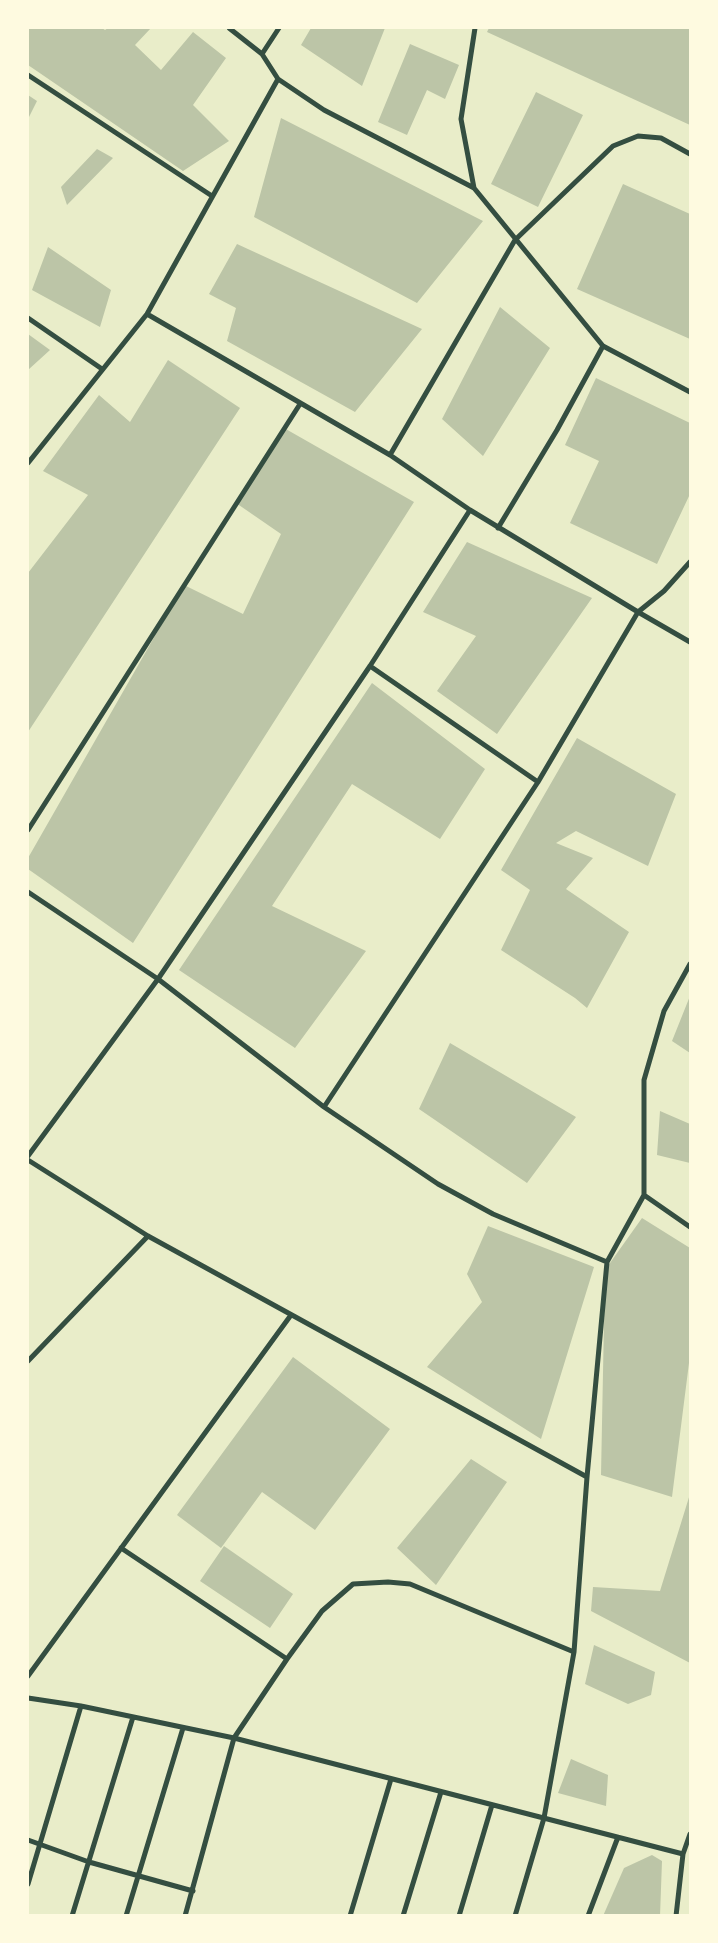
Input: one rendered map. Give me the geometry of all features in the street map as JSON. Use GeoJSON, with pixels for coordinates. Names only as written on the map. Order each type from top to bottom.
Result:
{"type":"FeatureCollection","features":[{"type":"Feature","properties":{"kind":"street"},"geometry":{"type":"LineString","coordinates":[[229,28],[262,54],[278,79],[324,110],[474,188],[603,346],[690,392]]}},
{"type":"Feature","properties":{"kind":"street"},"geometry":{"type":"LineString","coordinates":[[262,54],[279,28]]}},
{"type":"Feature","properties":{"kind":"street"},"geometry":{"type":"LineString","coordinates":[[474,188],[461,119],[475,28]]}},
{"type":"Feature","properties":{"kind":"street"},"geometry":{"type":"LineString","coordinates":[[28,75],[212,196]]}},
{"type":"Feature","properties":{"kind":"street"},"geometry":{"type":"LineString","coordinates":[[28,463],[146,314],[278,79]]}},
{"type":"Feature","properties":{"kind":"street"},"geometry":{"type":"LineString","coordinates":[[390,455],[515,240],[613,146],[638,136],[645,136],[661,138],[690,154]]}},
{"type":"Feature","properties":{"kind":"street"},"geometry":{"type":"LineString","coordinates":[[146,314],[390,455],[498,528],[690,642]]}},
{"type":"Feature","properties":{"kind":"street"},"geometry":{"type":"LineString","coordinates":[[28,318],[102,369]]}},
{"type":"Feature","properties":{"kind":"street"},"geometry":{"type":"LineString","coordinates":[[498,528],[557,430],[603,346]]}},
{"type":"Feature","properties":{"kind":"street"},"geometry":{"type":"LineString","coordinates":[[28,830],[300,404]]}},
{"type":"Feature","properties":{"kind":"street"},"geometry":{"type":"LineString","coordinates":[[28,1156],[158,979],[370,666],[470,510]]}},
{"type":"Feature","properties":{"kind":"street"},"geometry":{"type":"LineString","coordinates":[[324,1107],[538,782],[638,612],[664,591],[690,562]]}},
{"type":"Feature","properties":{"kind":"street"},"geometry":{"type":"LineString","coordinates":[[370,666],[538,782]]}},
{"type":"Feature","properties":{"kind":"street"},"geometry":{"type":"LineString","coordinates":[[28,892],[158,979],[324,1107],[438,1184],[493,1214],[607,1262]]}},
{"type":"Feature","properties":{"kind":"street"},"geometry":{"type":"LineString","coordinates":[[515,1916],[544,1818],[574,1652],[587,1477],[607,1262],[644,1195],[644,1080],[664,1011],[690,964]]}},
{"type":"Feature","properties":{"kind":"street"},"geometry":{"type":"LineString","coordinates":[[28,1160],[148,1236],[587,1477]]}},
{"type":"Feature","properties":{"kind":"street"},"geometry":{"type":"LineString","coordinates":[[644,1195],[690,1227]]}},
{"type":"Feature","properties":{"kind":"street"},"geometry":{"type":"LineString","coordinates":[[28,1361],[148,1236]]}},
{"type":"Feature","properties":{"kind":"street"},"geometry":{"type":"LineString","coordinates":[[28,1676],[291,1315]]}},
{"type":"Feature","properties":{"kind":"street"},"geometry":{"type":"LineString","coordinates":[[121,1548],[287,1658]]}},
{"type":"Feature","properties":{"kind":"street"},"geometry":{"type":"LineString","coordinates":[[185,1916],[234,1738],[287,1658],[322,1611],[353,1584],[388,1582],[410,1584],[574,1652]]}},
{"type":"Feature","properties":{"kind":"street"},"geometry":{"type":"LineString","coordinates":[[28,1698],[81,1706],[234,1738],[683,1854]]}},
{"type":"Feature","properties":{"kind":"street"},"geometry":{"type":"LineString","coordinates":[[28,1884],[81,1706]]}},
{"type":"Feature","properties":{"kind":"street"},"geometry":{"type":"LineString","coordinates":[[72,1916],[133,1718]]}},
{"type":"Feature","properties":{"kind":"street"},"geometry":{"type":"LineString","coordinates":[[126,1916],[183,1728]]}},
{"type":"Feature","properties":{"kind":"street"},"geometry":{"type":"LineString","coordinates":[[350,1916],[391,1779]]}},
{"type":"Feature","properties":{"kind":"street"},"geometry":{"type":"LineString","coordinates":[[403,1916],[441,1792]]}},
{"type":"Feature","properties":{"kind":"street"},"geometry":{"type":"LineString","coordinates":[[459,1916],[492,1805]]}},
{"type":"Feature","properties":{"kind":"street"},"geometry":{"type":"LineString","coordinates":[[676,1916],[683,1854],[690,1834]]}},
{"type":"Feature","properties":{"kind":"street"},"geometry":{"type":"LineString","coordinates":[[588,1916],[618,1837]]}},
{"type":"Feature","properties":{"kind":"street"},"geometry":{"type":"LineString","coordinates":[[28,1840],[89,1862],[193,1890]]}},
{"type":"Feature","properties":{"kind":"building"},"geometry":{"type":"Polygon","coordinates":[[[28,28],[102,28],[105,30],[108,28],[151,28],[135,45],[161,70],[193,32],[226,58],[193,105],[229,141],[183,171],[28,65],[28,28]]]}},
{"type":"Feature","properties":{"kind":"building"},"geometry":{"type":"Polygon","coordinates":[[[311,28],[385,28],[362,86],[301,45],[311,28]]]}},
{"type":"Feature","properties":{"kind":"building"},"geometry":{"type":"Polygon","coordinates":[[[489,28],[690,28],[690,125],[487,32],[489,28]]]}},
{"type":"Feature","properties":{"kind":"building"},"geometry":{"type":"Polygon","coordinates":[[[410,44],[459,65],[445,99],[427,90],[407,135],[378,122],[410,44]]]}},
{"type":"Feature","properties":{"kind":"building"},"geometry":{"type":"Polygon","coordinates":[[[536,92],[583,115],[538,207],[491,184],[536,92]]]}},
{"type":"Feature","properties":{"kind":"building"},"geometry":{"type":"Polygon","coordinates":[[[28,95],[37,101],[28,119],[28,95]]]}},
{"type":"Feature","properties":{"kind":"building"},"geometry":{"type":"Polygon","coordinates":[[[281,118],[483,221],[417,303],[254,217],[281,118]]]}},
{"type":"Feature","properties":{"kind":"building"},"geometry":{"type":"Polygon","coordinates":[[[97,149],[113,158],[67,205],[61,187],[97,149]]]}},
{"type":"Feature","properties":{"kind":"building"},"geometry":{"type":"Polygon","coordinates":[[[623,184],[690,214],[690,339],[577,289],[623,184]]]}},
{"type":"Feature","properties":{"kind":"building"},"geometry":{"type":"Polygon","coordinates":[[[237,244],[422,329],[355,412],[227,341],[236,308],[209,294],[237,244]]]}},
{"type":"Feature","properties":{"kind":"building"},"geometry":{"type":"Polygon","coordinates":[[[48,247],[111,290],[100,327],[32,290],[48,247]]]}},
{"type":"Feature","properties":{"kind":"building"},"geometry":{"type":"Polygon","coordinates":[[[500,307],[550,348],[483,456],[442,419],[500,307]]]}},
{"type":"Feature","properties":{"kind":"building"},"geometry":{"type":"Polygon","coordinates":[[[28,334],[50,350],[28,370],[28,334]]]}},
{"type":"Feature","properties":{"kind":"building"},"geometry":{"type":"Polygon","coordinates":[[[168,360],[240,408],[28,732],[28,573],[88,495],[43,471],[99,395],[130,422],[168,360]]]}},
{"type":"Feature","properties":{"kind":"building"},"geometry":{"type":"Polygon","coordinates":[[[596,378],[690,423],[690,494],[657,564],[570,523],[599,461],[565,445],[596,378]]]}},
{"type":"Feature","properties":{"kind":"building"},"geometry":{"type":"Polygon","coordinates":[[[284,428],[414,502],[133,943],[28,869],[28,858],[184,585],[243,614],[281,534],[236,503],[284,428]]]}},
{"type":"Feature","properties":{"kind":"building"},"geometry":{"type":"Polygon","coordinates":[[[467,542],[592,598],[497,734],[437,691],[476,636],[423,612],[467,542]]]}},
{"type":"Feature","properties":{"kind":"building"},"geometry":{"type":"Polygon","coordinates":[[[372,683],[485,769],[440,839],[352,784],[272,906],[366,951],[295,1048],[179,970],[372,683]]]}},
{"type":"Feature","properties":{"kind":"building"},"geometry":{"type":"Polygon","coordinates":[[[577,738],[676,794],[648,866],[576,831],[556,843],[593,858],[566,889],[629,932],[587,1008],[575,998],[501,950],[530,890],[501,870],[577,738]]]}},
{"type":"Feature","properties":{"kind":"building"},"geometry":{"type":"Polygon","coordinates":[[[690,996],[690,1053],[672,1041],[690,996]]]}},
{"type":"Feature","properties":{"kind":"building"},"geometry":{"type":"Polygon","coordinates":[[[450,1043],[576,1117],[527,1183],[419,1109],[450,1043]]]}},
{"type":"Feature","properties":{"kind":"building"},"geometry":{"type":"Polygon","coordinates":[[[660,1111],[690,1124],[690,1163],[657,1155],[660,1111]]]}},
{"type":"Feature","properties":{"kind":"building"},"geometry":{"type":"Polygon","coordinates":[[[642,1218],[690,1248],[690,1364],[672,1497],[601,1475],[605,1270],[642,1218]]]}},
{"type":"Feature","properties":{"kind":"building"},"geometry":{"type":"Polygon","coordinates":[[[488,1226],[594,1267],[541,1439],[427,1367],[482,1302],[467,1274],[488,1226]]]}},
{"type":"Feature","properties":{"kind":"building"},"geometry":{"type":"Polygon","coordinates":[[[293,1357],[390,1429],[315,1530],[262,1492],[221,1548],[177,1515],[293,1357]]]}},
{"type":"Feature","properties":{"kind":"building"},"geometry":{"type":"Polygon","coordinates":[[[471,1459],[507,1482],[436,1585],[397,1548],[471,1459]]]}},
{"type":"Feature","properties":{"kind":"building"},"geometry":{"type":"Polygon","coordinates":[[[690,1494],[690,1663],[591,1611],[593,1587],[660,1591],[690,1494]]]}},
{"type":"Feature","properties":{"kind":"building"},"geometry":{"type":"Polygon","coordinates":[[[224,1546],[293,1594],[270,1628],[200,1581],[224,1546]]]}},
{"type":"Feature","properties":{"kind":"building"},"geometry":{"type":"Polygon","coordinates":[[[594,1645],[655,1672],[651,1695],[628,1704],[585,1684],[594,1645]]]}},
{"type":"Feature","properties":{"kind":"building"},"geometry":{"type":"Polygon","coordinates":[[[571,1759],[608,1775],[606,1806],[558,1793],[571,1759]]]}},
{"type":"Feature","properties":{"kind":"building"},"geometry":{"type":"Polygon","coordinates":[[[652,1855],[662,1861],[660,1916],[603,1916],[624,1868],[652,1855]]]}}]}
